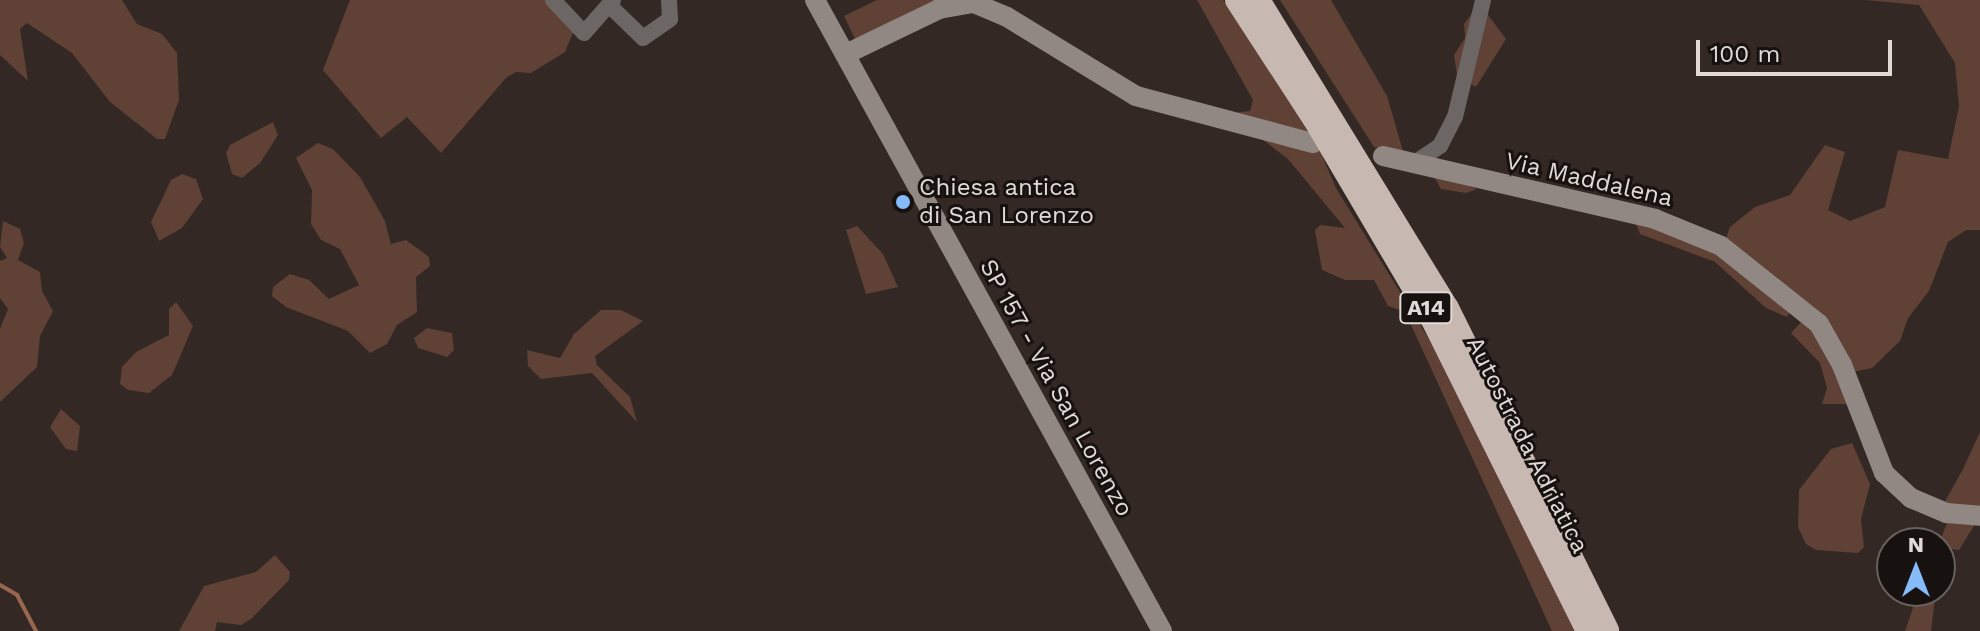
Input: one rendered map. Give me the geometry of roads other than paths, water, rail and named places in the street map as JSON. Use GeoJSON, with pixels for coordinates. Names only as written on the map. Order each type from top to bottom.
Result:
{"type":"FeatureCollection","features":[{"type":"Feature","properties":{"kind":"highway","name":"Autostrada Adriatica"},"geometry":{"type":"LineString","coordinates":[[1237,0],[1314,118],[1432,318],[1588,631]]}},
{"type":"Feature","properties":{"kind":"highway","name":"Autostrada Adriatica"},"geometry":{"type":"LineString","coordinates":[[1258,0],[1447,308],[1607,631]]}},
{"type":"Feature","properties":{"kind":"street"},"geometry":{"type":"LineString","coordinates":[[553,0],[584,33],[612,3],[643,38],[670,19],[669,0]]}},
{"type":"Feature","properties":{"kind":"street","name":"SP 157 - Via San Lorenzo"},"geometry":{"type":"LineString","coordinates":[[815,0],[1162,631]]}},
{"type":"Feature","properties":{"kind":"street"},"geometry":{"type":"LineString","coordinates":[[1416,162],[1440,146],[1455,117],[1483,0]]}},
{"type":"Feature","properties":{"kind":"street"},"geometry":{"type":"LineString","coordinates":[[846,54],[939,9],[974,3],[1007,17],[1136,96],[1313,143]]}},
{"type":"Feature","properties":{"kind":"street","name":"Via Maddalena"},"geometry":{"type":"LineString","coordinates":[[1383,156],[1655,219],[1721,246],[1819,324],[1842,365],[1884,473],[1911,498],[1947,513],[1980,516]]}},
{"type":"Feature","properties":{"kind":"waterway"},"geometry":{"type":"LineString","coordinates":[[0,585],[17,595],[36,631]]}},
{"type":"Feature","properties":{"kind":"place","name":"Chiesa antica di San Lorenzo"},"geometry":{"type":"Point","coordinates":[903,202]}}]}
